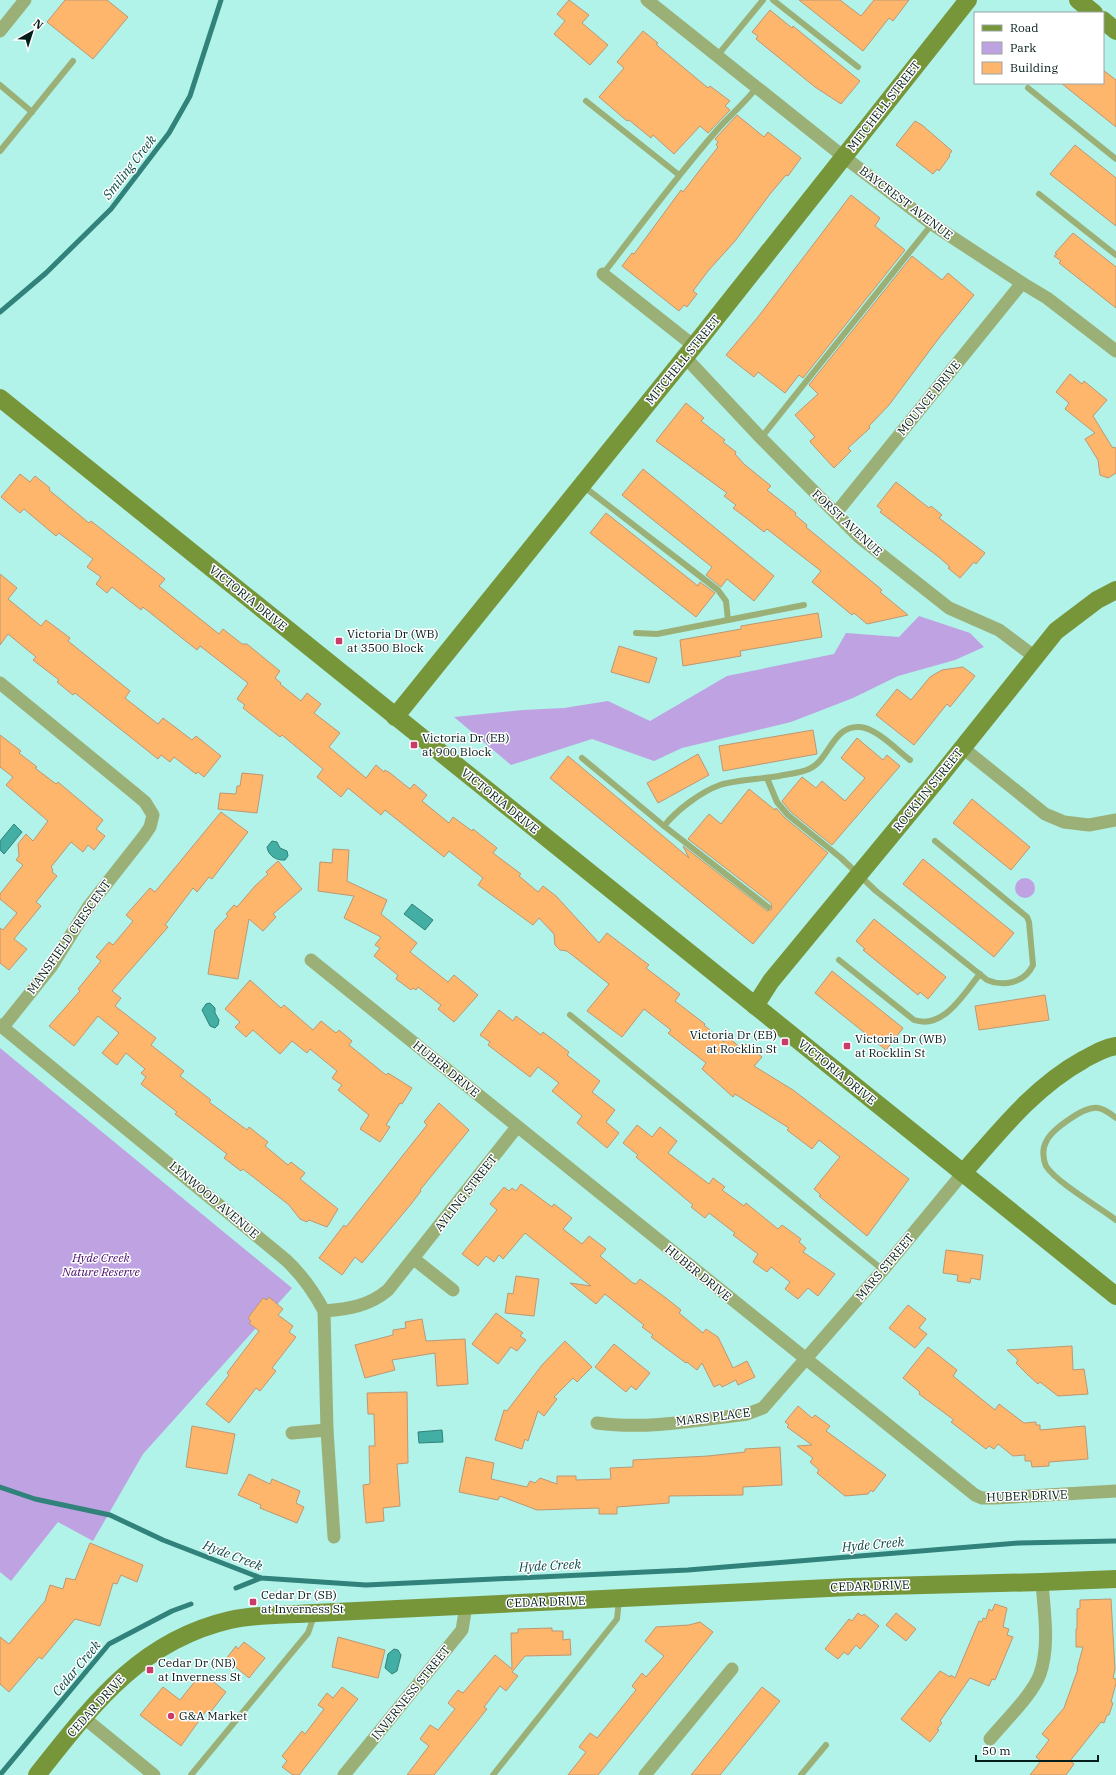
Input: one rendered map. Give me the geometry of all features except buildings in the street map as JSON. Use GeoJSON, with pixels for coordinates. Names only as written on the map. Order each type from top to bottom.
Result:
{"type":"FeatureCollection","features":[{"type":"Feature","properties":{"kind":"street"},"geometry":{"type":"LineString","coordinates":[[0,31],[25,0]]}},
{"type":"Feature","properties":{"kind":"street","name":"BAYCREST AVENUE"},"geometry":{"type":"LineString","coordinates":[[647,0],[844,157],[932,224],[1047,298],[1116,351]]}},
{"type":"Feature","properties":{"kind":"street","name":"MITCHELL STREET"},"geometry":{"type":"LineString","coordinates":[[396,717],[690,352],[968,0]]}},
{"type":"Feature","properties":{"kind":"street"},"geometry":{"type":"LineString","coordinates":[[1078,0],[1093,12]]}},
{"type":"Feature","properties":{"kind":"street"},"geometry":{"type":"LineString","coordinates":[[1104,21],[1116,30]]}},
{"type":"Feature","properties":{"kind":"street","name":"FORST AVENUE"},"geometry":{"type":"LineString","coordinates":[[603,274],[690,352],[761,438],[859,537],[949,608],[999,630],[1034,657]]}},
{"type":"Feature","properties":{"kind":"street","name":"MOUNCE DRIVE"},"geometry":{"type":"LineString","coordinates":[[836,513],[1022,283]]}},
{"type":"Feature","properties":{"kind":"street","name":"VICTORIA DRIVE"},"geometry":{"type":"LineString","coordinates":[[0,398],[1116,1296]]}},
{"type":"Feature","properties":{"kind":"street","name":"ROCKLIN STREET"},"geometry":{"type":"LineString","coordinates":[[755,1006],[771,981],[963,748],[1034,657],[1061,627],[1097,600],[1116,590]]}},
{"type":"Feature","properties":{"kind":"street","name":"MANSFIELD CRESCENT"},"geometry":{"type":"LineString","coordinates":[[0,683],[145,802],[153,815],[150,828],[89,906],[54,962],[2,1026]]}},
{"type":"Feature","properties":{"kind":"street"},"geometry":{"type":"LineString","coordinates":[[963,748],[1045,814],[1064,822],[1089,825],[1116,820]]}},
{"type":"Feature","properties":{"kind":"street","name":"HUBER DRIVE"},"geometry":{"type":"LineString","coordinates":[[311,960],[978,1497],[995,1498],[1116,1491]]}},
{"type":"Feature","properties":{"kind":"street","name":"LYNWOOD AVENUE"},"geometry":{"type":"LineString","coordinates":[[2,1026],[286,1260],[307,1283],[324,1311],[327,1430],[334,1537]]}},
{"type":"Feature","properties":{"kind":"street"},"geometry":{"type":"LineString","coordinates":[[963,1173],[1021,1107],[1064,1070],[1104,1048],[1116,1046]]}},
{"type":"Feature","properties":{"kind":"street","name":"AYLING STREET"},"geometry":{"type":"LineString","coordinates":[[324,1311],[356,1307],[375,1300],[388,1290],[518,1127]]}},
{"type":"Feature","properties":{"kind":"street","name":"MARS STREET"},"geometry":{"type":"LineString","coordinates":[[806,1360],[963,1173]]}},
{"type":"Feature","properties":{"kind":"street"},"geometry":{"type":"LineString","coordinates":[[414,1259],[453,1290]]}},
{"type":"Feature","properties":{"kind":"street","name":"MARS PLACE"},"geometry":{"type":"LineString","coordinates":[[597,1423],[619,1426],[640,1426],[753,1413],[766,1406],[806,1360]]}},
{"type":"Feature","properties":{"kind":"street"},"geometry":{"type":"LineString","coordinates":[[292,1433],[327,1430]]}},
{"type":"Feature","properties":{"kind":"street","name":"CEDAR DRIVE"},"geometry":{"type":"LineString","coordinates":[[37,1775],[83,1718],[105,1693],[128,1671],[148,1657],[181,1638],[230,1620],[315,1613],[849,1587],[1116,1579]]}},
{"type":"Feature","properties":{"kind":"street"},"geometry":{"type":"LineString","coordinates":[[990,1739],[1014,1712],[1039,1675],[1045,1649],[1042,1582]]}},
{"type":"Feature","properties":{"kind":"street","name":"INVERNESS STREET"},"geometry":{"type":"LineString","coordinates":[[344,1775],[462,1630],[466,1606]]}},
{"type":"Feature","properties":{"kind":"street"},"geometry":{"type":"LineString","coordinates":[[645,1775],[732,1669]]}},
{"type":"Feature","properties":{"kind":"street"},"geometry":{"type":"LineString","coordinates":[[83,1718],[154,1775]]}},
{"type":"Feature","properties":{"kind":"lane"},"geometry":{"type":"LineString","coordinates":[[717,56],[763,0]]}},
{"type":"Feature","properties":{"kind":"lane"},"geometry":{"type":"LineString","coordinates":[[773,0],[858,67]]}},
{"type":"Feature","properties":{"kind":"lane"},"geometry":{"type":"LineString","coordinates":[[0,151],[73,61]]}},
{"type":"Feature","properties":{"kind":"lane"},"geometry":{"type":"LineString","coordinates":[[0,85],[32,112]]}},
{"type":"Feature","properties":{"kind":"lane"},"geometry":{"type":"LineString","coordinates":[[603,274],[679,175],[718,128],[746,101],[757,87]]}},
{"type":"Feature","properties":{"kind":"lane"},"geometry":{"type":"LineString","coordinates":[[1028,88],[1116,159]]}},
{"type":"Feature","properties":{"kind":"lane"},"geometry":{"type":"LineString","coordinates":[[586,101],[679,175]]}},
{"type":"Feature","properties":{"kind":"lane"},"geometry":{"type":"LineString","coordinates":[[1039,194],[1116,255]]}},
{"type":"Feature","properties":{"kind":"lane"},"geometry":{"type":"LineString","coordinates":[[761,438],[932,224]]}},
{"type":"Feature","properties":{"kind":"lane"},"geometry":{"type":"LineString","coordinates":[[582,485],[718,590],[726,601],[728,620]]}},
{"type":"Feature","properties":{"kind":"lane"},"geometry":{"type":"LineString","coordinates":[[636,633],[657,634],[804,605]]}},
{"type":"Feature","properties":{"kind":"lane"},"geometry":{"type":"LineString","coordinates":[[664,826],[674,814],[720,785],[767,778],[811,768],[821,760],[837,736],[847,728],[867,728],[910,760]]}},
{"type":"Feature","properties":{"kind":"lane"},"geometry":{"type":"LineString","coordinates":[[582,758],[664,826],[768,907]]}},
{"type":"Feature","properties":{"kind":"lane"},"geometry":{"type":"LineString","coordinates":[[767,778],[782,809],[859,874],[876,891],[986,980],[1002,985],[1017,980],[1031,970],[1033,965],[1029,922],[1023,913],[935,841]]}},
{"type":"Feature","properties":{"kind":"lane"},"geometry":{"type":"LineString","coordinates":[[839,960],[914,1020],[919,1021],[932,1020],[948,1012],[980,974]]}},
{"type":"Feature","properties":{"kind":"lane"},"geometry":{"type":"LineString","coordinates":[[570,1015],[883,1270]]}},
{"type":"Feature","properties":{"kind":"lane"},"geometry":{"type":"LineString","coordinates":[[1116,1118],[1099,1108],[1090,1108],[1081,1111],[1050,1136],[1046,1142],[1043,1158],[1052,1174],[1116,1220]]}},
{"type":"Feature","properties":{"kind":"lane"},"geometry":{"type":"LineString","coordinates":[[493,1775],[617,1619],[619,1599]]}},
{"type":"Feature","properties":{"kind":"lane"},"geometry":{"type":"LineString","coordinates":[[191,1775],[308,1633],[315,1613]]}},
{"type":"Feature","properties":{"kind":"lane"},"geometry":{"type":"LineString","coordinates":[[801,1775],[826,1746]]}},
{"type":"Feature","properties":{"kind":"green space"},"geometry":{"type":"Polygon","coordinates":[[[919,616],[970,633],[984,647],[955,660],[898,676],[853,698],[791,722],[682,748],[654,761],[592,739],[511,765],[454,717],[523,710],[564,708],[608,701],[650,721],[727,676],[834,654],[846,633],[899,637],[919,616]]]}},
{"type":"Feature","properties":{"kind":"green space"},"geometry":{"type":"Polygon","coordinates":[[[1025,878],[1032,881],[1035,888],[1032,895],[1025,898],[1018,895],[1015,888],[1018,881],[1025,878]]]}},
{"type":"Feature","properties":{"kind":"green space","name":"Hyde Creek Nature Reserve"},"geometry":{"type":"Polygon","coordinates":[[[0,1048],[292,1288],[143,1454],[93,1541],[58,1522],[11,1581],[0,1572],[0,1048]]]}},
{"type":"Feature","properties":{"kind":"water"},"geometry":{"type":"Polygon","coordinates":[[[14,824],[22,832],[4,854],[0,850],[0,841],[14,824]]]}},
{"type":"Feature","properties":{"kind":"water"},"geometry":{"type":"Polygon","coordinates":[[[272,841],[277,842],[280,848],[287,851],[288,856],[285,860],[276,858],[269,853],[267,847],[272,841]]]}},
{"type":"Feature","properties":{"kind":"water"},"geometry":{"type":"Polygon","coordinates":[[[412,904],[433,920],[425,930],[404,914],[412,904]]]}},
{"type":"Feature","properties":{"kind":"water"},"geometry":{"type":"Polygon","coordinates":[[[210,1003],[215,1008],[215,1013],[219,1020],[218,1025],[215,1028],[210,1026],[202,1010],[206,1004],[210,1003]]]}},
{"type":"Feature","properties":{"kind":"water"},"geometry":{"type":"Polygon","coordinates":[[[442,1430],[443,1442],[419,1443],[418,1432],[442,1430]]]}},
{"type":"Feature","properties":{"kind":"water"},"geometry":{"type":"Polygon","coordinates":[[[394,1649],[398,1650],[401,1655],[397,1671],[392,1674],[385,1668],[388,1654],[394,1649]]]}},
{"type":"Feature","properties":{"kind":"waterway","name":"Smiling Creek"},"geometry":{"type":"LineString","coordinates":[[0,312],[46,273],[111,209],[169,133],[190,96],[221,0]]}},
{"type":"Feature","properties":{"kind":"waterway","name":"Hyde Creek"},"geometry":{"type":"LineString","coordinates":[[0,1487],[35,1499],[110,1515],[163,1540],[261,1578],[366,1585],[688,1570],[1019,1543],[1116,1541]]}},
{"type":"Feature","properties":{"kind":"waterway","name":"Cedar Creek"},"geometry":{"type":"LineString","coordinates":[[236,1588],[261,1578]]}},
{"type":"Feature","properties":{"kind":"waterway","name":"Cedar Creek"},"geometry":{"type":"LineString","coordinates":[[0,1775],[109,1644],[172,1611],[191,1604]]}},
{"type":"Feature","properties":{"kind":"place","name":"Victoria Dr (WB) at 3500 Block"},"geometry":{"type":"Point","coordinates":[339,641]}},
{"type":"Feature","properties":{"kind":"place","name":"Victoria Dr (EB) at 900 Block"},"geometry":{"type":"Point","coordinates":[414,745]}},
{"type":"Feature","properties":{"kind":"place","name":"Victoria Dr (EB) at Rocklin St"},"geometry":{"type":"Point","coordinates":[785,1042]}},
{"type":"Feature","properties":{"kind":"place","name":"Victoria Dr (WB) at Rocklin St"},"geometry":{"type":"Point","coordinates":[847,1046]}},
{"type":"Feature","properties":{"kind":"place","name":"Cedar Dr (SB) at Inverness St"},"geometry":{"type":"Point","coordinates":[253,1602]}},
{"type":"Feature","properties":{"kind":"place","name":"Cedar Dr (NB) at Inverness St"},"geometry":{"type":"Point","coordinates":[150,1670]}},
{"type":"Feature","properties":{"kind":"place","name":"G&A Market"},"geometry":{"type":"Point","coordinates":[171,1716]}}]}
